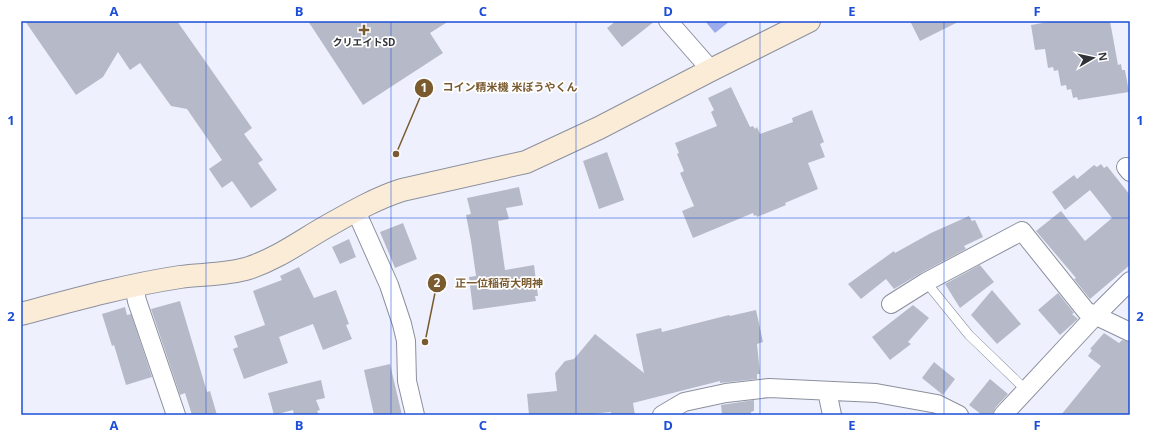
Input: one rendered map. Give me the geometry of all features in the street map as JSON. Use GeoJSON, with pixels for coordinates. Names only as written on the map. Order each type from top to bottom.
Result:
{"type":"FeatureCollection","features":[{"type":"Feature","properties":{"kind":"street"},"geometry":{"type":"LineString","coordinates":[[668,21],[711,70]]}},
{"type":"Feature","properties":{"kind":"street"},"geometry":{"type":"LineString","coordinates":[[21,314],[134,286],[181,277],[227,273],[247,269],[266,262],[285,253],[331,224],[373,201],[402,190],[538,158],[636,110],[711,70],[810,21]]}},
{"type":"Feature","properties":{"kind":"street"},"geometry":{"type":"LineString","coordinates":[[356,211],[389,285],[402,324],[406,341],[407,381],[415,415]]}},
{"type":"Feature","properties":{"kind":"street"},"geometry":{"type":"LineString","coordinates":[[891,304],[926,282],[1022,231],[1086,311],[1130,332]]}},
{"type":"Feature","properties":{"kind":"street"},"geometry":{"type":"LineString","coordinates":[[1003,415],[1095,316],[1130,281]]}},
{"type":"Feature","properties":{"kind":"street"},"geometry":{"type":"LineString","coordinates":[[134,286],[137,301],[176,415]]}},
{"type":"Feature","properties":{"kind":"street"},"geometry":{"type":"LineString","coordinates":[[662,415],[684,402],[726,393],[769,388],[876,393],[937,404],[959,415]]}},
{"type":"Feature","properties":{"kind":"street"},"geometry":{"type":"LineString","coordinates":[[827,391],[832,415]]}},
{"type":"Feature","properties":{"kind":"lane"},"geometry":{"type":"LineString","coordinates":[[926,282],[969,335],[1026,390]]}},
{"type":"Feature","properties":{"kind":"water"},"geometry":{"type":"Polygon","coordinates":[[[705,21],[730,21],[715,33],[705,21]]]}},
{"type":"Feature","properties":{"kind":"building"},"geometry":{"type":"Polygon","coordinates":[[[25,21],[177,21],[252,128],[244,134],[263,160],[258,163],[277,190],[251,208],[232,181],[222,188],[209,169],[222,160],[187,109],[171,106],[140,63],[130,70],[118,52],[103,77],[76,95],[25,21]]]}},
{"type":"Feature","properties":{"kind":"building"},"geometry":{"type":"Polygon","coordinates":[[[308,21],[449,21],[430,33],[443,53],[363,105],[308,21]]]}},
{"type":"Feature","properties":{"kind":"building"},"geometry":{"type":"Polygon","coordinates":[[[616,21],[655,21],[622,47],[607,28],[616,21]]]}},
{"type":"Feature","properties":{"kind":"building"},"geometry":{"type":"Polygon","coordinates":[[[910,21],[960,21],[920,41],[910,21]]]}},
{"type":"Feature","properties":{"kind":"building"},"geometry":{"type":"Polygon","coordinates":[[[1054,21],[1110,21],[1118,65],[1121,64],[1122,70],[1125,70],[1129,92],[1078,100],[1077,97],[1073,98],[1071,89],[1067,90],[1066,85],[1061,86],[1058,70],[1054,71],[1053,67],[1048,68],[1045,49],[1035,50],[1031,25],[1054,21]]]}},
{"type":"Feature","properties":{"kind":"building"},"geometry":{"type":"Polygon","coordinates":[[[731,87],[750,127],[753,126],[755,129],[757,127],[760,134],[793,122],[792,118],[812,110],[824,142],[820,144],[825,157],[808,163],[818,189],[757,217],[756,215],[754,216],[753,213],[693,238],[682,211],[694,206],[680,173],[684,171],[677,154],[679,153],[675,143],[717,126],[711,112],[714,110],[708,98],[731,87]]]}},
{"type":"Feature","properties":{"kind":"building"},"geometry":{"type":"Polygon","coordinates":[[[607,152],[624,200],[599,209],[583,161],[607,152]]]}},
{"type":"Feature","properties":{"kind":"building"},"geometry":{"type":"Polygon","coordinates":[[[1101,164],[1104,168],[1107,166],[1130,195],[1130,265],[1090,299],[1074,279],[1076,278],[1036,231],[1061,211],[1085,241],[1112,218],[1090,190],[1065,210],[1052,192],[1074,175],[1077,179],[1094,165],[1097,167],[1101,164]]]}},
{"type":"Feature","properties":{"kind":"building"},"geometry":{"type":"Polygon","coordinates":[[[519,187],[523,205],[506,208],[509,219],[498,221],[505,270],[534,265],[538,296],[535,296],[536,301],[473,310],[469,277],[476,276],[466,215],[471,214],[467,198],[519,187]]]}},
{"type":"Feature","properties":{"kind":"building"},"geometry":{"type":"Polygon","coordinates":[[[969,216],[972,221],[975,220],[983,237],[964,246],[966,249],[894,289],[886,279],[861,299],[848,284],[894,251],[895,253],[931,233],[969,216]]]}},
{"type":"Feature","properties":{"kind":"building"},"geometry":{"type":"Polygon","coordinates":[[[403,223],[417,259],[395,268],[380,232],[403,223]]]}},
{"type":"Feature","properties":{"kind":"building"},"geometry":{"type":"Polygon","coordinates":[[[349,239],[356,257],[340,264],[332,247],[349,239]]]}},
{"type":"Feature","properties":{"kind":"building"},"geometry":{"type":"Polygon","coordinates":[[[980,265],[994,282],[960,308],[945,284],[980,265]]]}},
{"type":"Feature","properties":{"kind":"building"},"geometry":{"type":"Polygon","coordinates":[[[299,267],[314,298],[336,290],[349,324],[346,325],[352,339],[323,350],[313,324],[279,337],[288,363],[244,379],[233,349],[238,347],[234,336],[265,325],[253,291],[282,280],[280,276],[299,267]]]}},
{"type":"Feature","properties":{"kind":"building"},"geometry":{"type":"Polygon","coordinates":[[[992,290],[1021,324],[997,344],[971,315],[992,290]]]}},
{"type":"Feature","properties":{"kind":"building"},"geometry":{"type":"Polygon","coordinates":[[[1058,293],[1074,313],[1072,314],[1078,319],[1060,335],[1038,310],[1058,293]]]}},
{"type":"Feature","properties":{"kind":"building"},"geometry":{"type":"Polygon","coordinates":[[[180,301],[207,392],[210,391],[217,415],[192,415],[185,393],[180,395],[151,309],[180,301]]]}},
{"type":"Feature","properties":{"kind":"building"},"geometry":{"type":"Polygon","coordinates":[[[913,305],[929,318],[908,342],[911,344],[890,360],[872,337],[913,305]]]}},
{"type":"Feature","properties":{"kind":"building"},"geometry":{"type":"Polygon","coordinates":[[[125,307],[127,315],[131,314],[152,377],[126,385],[114,345],[112,346],[102,314],[125,307]]]}},
{"type":"Feature","properties":{"kind":"building"},"geometry":{"type":"Polygon","coordinates":[[[756,310],[763,342],[757,344],[760,374],[757,374],[757,379],[720,383],[720,381],[633,403],[635,415],[611,415],[611,412],[581,415],[529,415],[527,394],[557,391],[555,373],[565,361],[574,359],[595,334],[644,373],[636,334],[661,328],[662,332],[729,315],[756,310]]]}},
{"type":"Feature","properties":{"kind":"building"},"geometry":{"type":"Polygon","coordinates":[[[1104,333],[1119,343],[1122,340],[1130,342],[1130,415],[1061,415],[1101,366],[1088,356],[1092,350],[1090,349],[1104,333]]]}},
{"type":"Feature","properties":{"kind":"building"},"geometry":{"type":"Polygon","coordinates":[[[934,362],[955,379],[943,395],[922,378],[934,362]]]}},
{"type":"Feature","properties":{"kind":"building"},"geometry":{"type":"Polygon","coordinates":[[[390,364],[402,415],[374,415],[364,370],[390,364]]]}},
{"type":"Feature","properties":{"kind":"building"},"geometry":{"type":"Polygon","coordinates":[[[990,379],[1008,394],[995,408],[993,415],[982,415],[969,405],[990,379]]]}},
{"type":"Feature","properties":{"kind":"building"},"geometry":{"type":"Polygon","coordinates":[[[321,380],[325,398],[316,400],[320,410],[317,411],[319,415],[294,415],[293,410],[274,415],[268,393],[321,380]]]}},
{"type":"Feature","properties":{"kind":"building"},"geometry":{"type":"Polygon","coordinates":[[[754,400],[754,411],[751,412],[751,415],[722,415],[721,405],[754,400]]]}},
{"type":"Feature","properties":{"kind":"place","name":"クリエイトSD"},"geometry":{"type":"Point","coordinates":[364,30]}},
{"type":"Feature","properties":{"kind":"place","name":"コイン精米機 米ぼうやくん"},"geometry":{"type":"Point","coordinates":[396,154]}},
{"type":"Feature","properties":{"kind":"place","name":"正一位稲荷大明神"},"geometry":{"type":"Point","coordinates":[425,342]}}]}
